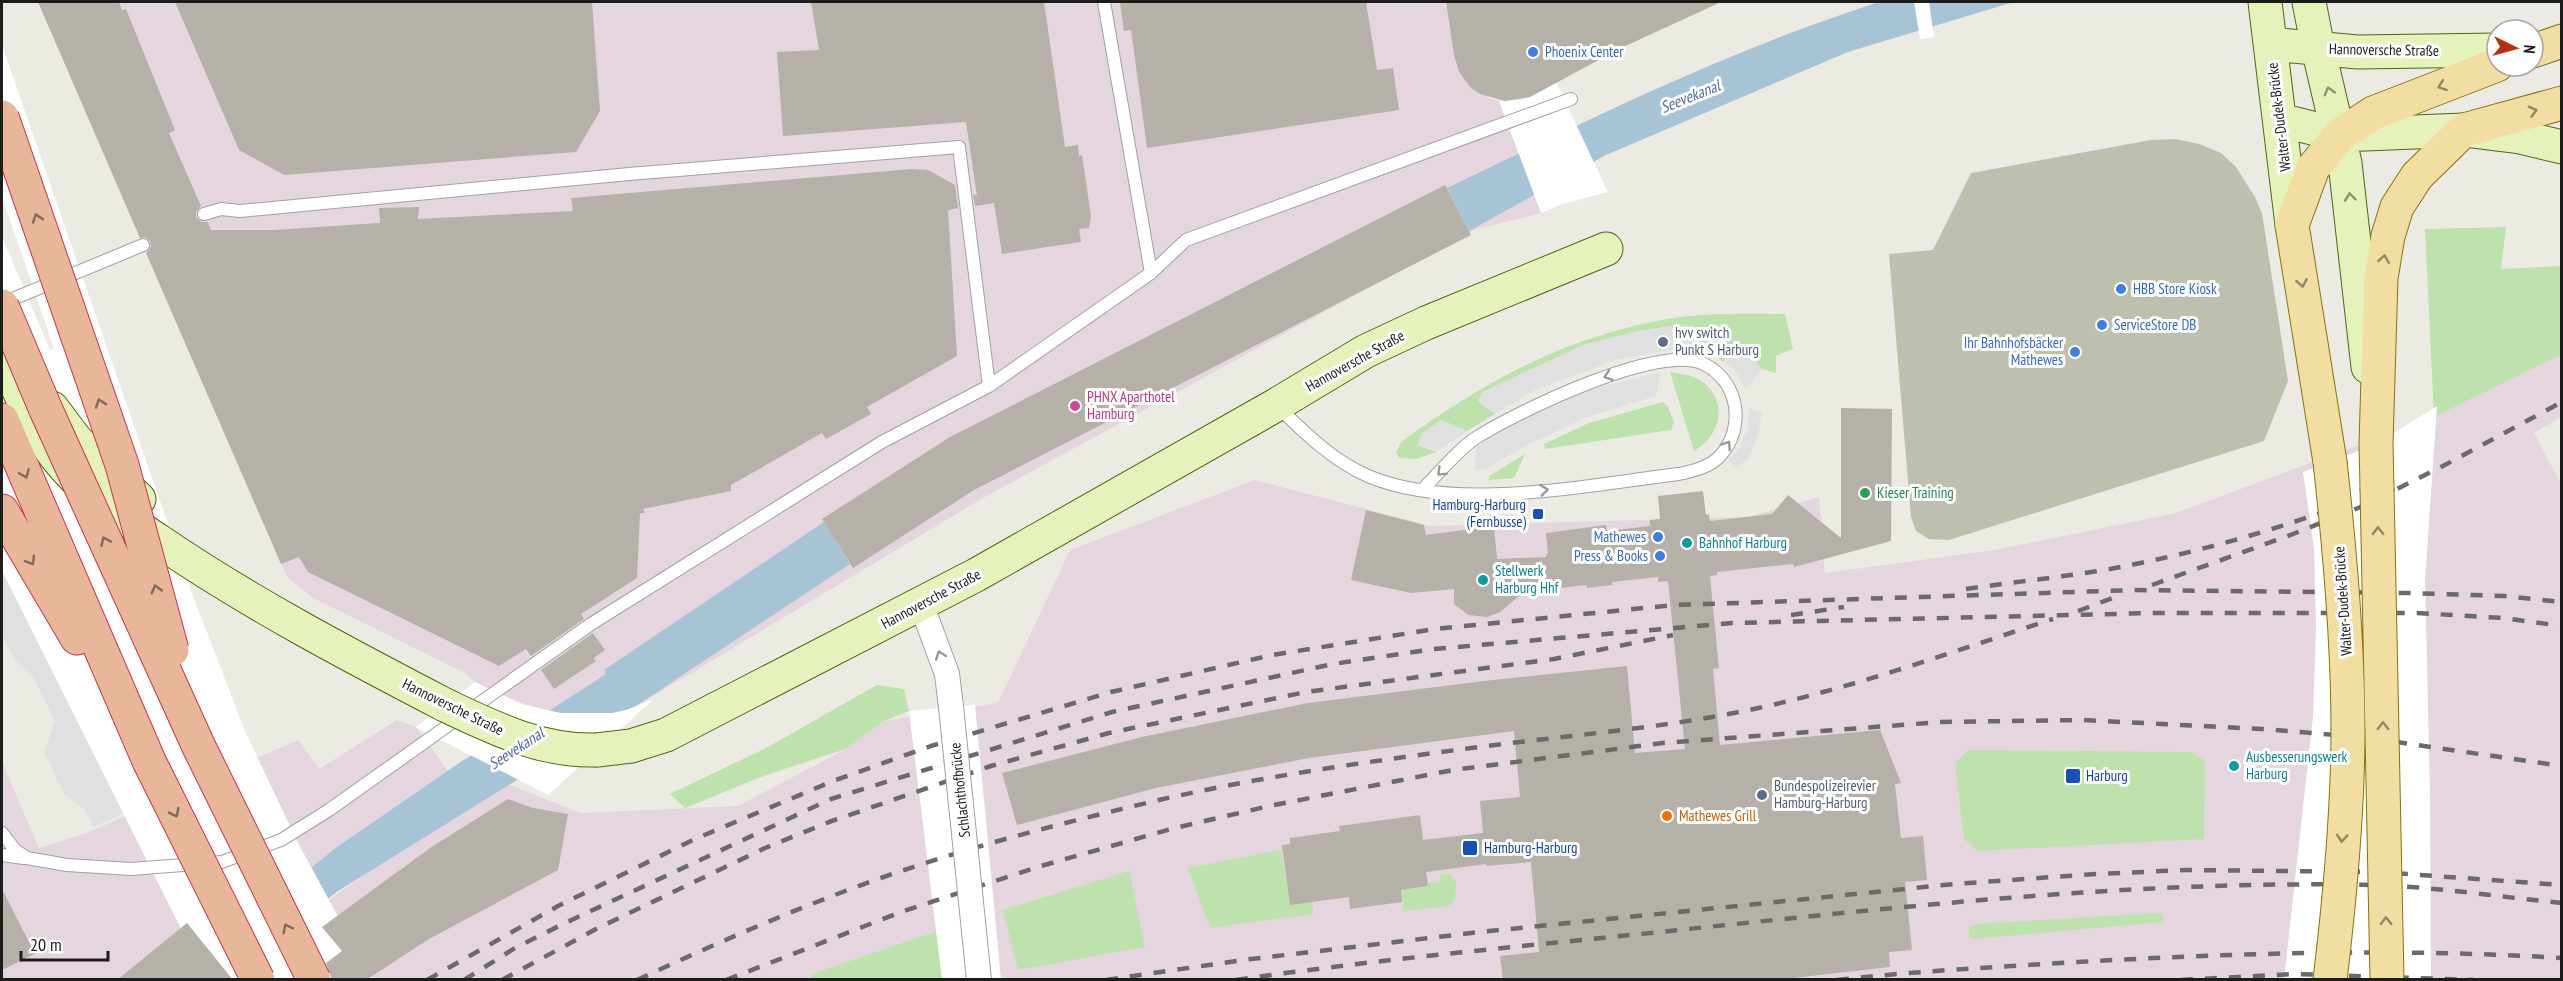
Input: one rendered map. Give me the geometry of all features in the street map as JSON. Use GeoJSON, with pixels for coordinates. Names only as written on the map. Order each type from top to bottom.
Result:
{"type":"FeatureCollection","features":[{"type":"Feature","properties":{"kind":"highway"},"geometry":{"type":"LineString","coordinates":[[2,117],[122,465],[199,747]]}},
{"type":"Feature","properties":{"kind":"highway"},"geometry":{"type":"LineString","coordinates":[[2,305],[46,410],[199,747],[314,980]]}},
{"type":"Feature","properties":{"kind":"highway"},"geometry":{"type":"LineString","coordinates":[[2,420],[149,761],[258,980]]}},
{"type":"Feature","properties":{"kind":"highway"},"geometry":{"type":"LineString","coordinates":[[2,511],[149,761]]}},
{"type":"Feature","properties":{"kind":"main road","name":"Walter-Dudek-Brücke"},"geometry":{"type":"LineString","coordinates":[[2265,2],[2292,225],[2330,462],[2346,635],[2348,732],[2339,885],[2330,980]]}},
{"type":"Feature","properties":{"kind":"main road"},"geometry":{"type":"LineString","coordinates":[[2270,44],[2298,2]]}},
{"type":"Feature","properties":{"kind":"main road"},"geometry":{"type":"LineString","coordinates":[[2309,2],[2340,135],[2351,202],[2376,444]]}},
{"type":"Feature","properties":{"kind":"main road","name":"Hannoversche Straße"},"geometry":{"type":"LineString","coordinates":[[2270,44],[2391,53],[2485,50]]}},
{"type":"Feature","properties":{"kind":"main road"},"geometry":{"type":"LineString","coordinates":[[2340,135],[2373,113],[2485,70]]}},
{"type":"Feature","properties":{"kind":"main road"},"geometry":{"type":"LineString","coordinates":[[2387,980],[2376,444],[2381,278],[2388,236],[2397,207],[2408,186],[2464,130],[2562,103]]}},
{"type":"Feature","properties":{"kind":"main road"},"geometry":{"type":"LineString","coordinates":[[2280,120],[2340,135],[2464,130],[2520,137],[2562,147]]}},
{"type":"Feature","properties":{"kind":"main road","name":"Walter-Dudek-Brücke"},"geometry":{"type":"LineString","coordinates":[[2292,225],[2313,168],[2340,135]]}},
{"type":"Feature","properties":{"kind":"main road","name":"Hannoversche Straße"},"geometry":{"type":"LineString","coordinates":[[2,353],[32,418],[57,458],[90,493],[176,552],[316,637],[445,705],[527,740],[561,749],[597,750],[631,746],[666,735],[976,575],[1276,405],[1366,351],[1426,322],[1606,249]]}},
{"type":"Feature","properties":{"kind":"main road","name":"Hannoversche Straße"},"geometry":{"type":"LineString","coordinates":[[2,338],[76,440],[242,594]]}},
{"type":"Feature","properties":{"kind":"street","name":"Schlachthofbrücke"},"geometry":{"type":"LineString","coordinates":[[921,604],[947,674],[980,980]]}},
{"type":"Feature","properties":{"kind":"lane"},"geometry":{"type":"LineString","coordinates":[[1104,2],[1151,273]]}},
{"type":"Feature","properties":{"kind":"lane"},"geometry":{"type":"LineString","coordinates":[[2,855],[67,865],[143,868],[222,862],[280,840],[329,810],[591,624],[882,442],[989,386],[1151,273],[1186,240],[1571,99]]}},
{"type":"Feature","properties":{"kind":"lane"},"geometry":{"type":"LineString","coordinates":[[204,214],[221,209],[240,211],[617,175],[959,147],[989,386]]}},
{"type":"Feature","properties":{"kind":"lane"},"geometry":{"type":"LineString","coordinates":[[2,305],[143,245]]}},
{"type":"Feature","properties":{"kind":"lane"},"geometry":{"type":"LineString","coordinates":[[1276,405],[1307,435],[1339,460],[1387,483],[1452,495],[1512,494],[1679,474],[1699,469],[1719,458],[1732,440],[1737,420],[1731,389],[1718,374],[1703,363],[1684,360],[1629,369],[1574,390],[1477,437],[1423,489]]}},
{"type":"Feature","properties":{"kind":"lane"},"geometry":{"type":"LineString","coordinates":[[2,833],[15,850],[27,858]]}},
{"type":"Feature","properties":{"kind":"shaded area"},"geometry":{"type":"Polygon","coordinates":[[[38,2],[1446,2],[1454,55],[1459,72],[1471,88],[1499,101],[1541,213],[1476,229],[983,498],[633,708],[578,714],[548,711],[501,696],[475,682],[465,673],[313,598],[287,577],[38,2]]]}},
{"type":"Feature","properties":{"kind":"shaded area"},"geometry":{"type":"Polygon","coordinates":[[[2176,139],[2199,144],[2221,153],[2236,167],[2262,213],[2288,381],[2264,441],[1949,540],[1929,539],[1916,531],[1911,517],[1889,254],[1933,250],[1971,173],[2151,140],[2176,139]]]}},
{"type":"Feature","properties":{"kind":"shaded area"},"geometry":{"type":"Polygon","coordinates":[[[1677,325],[1692,326],[1708,352],[1682,348],[1618,359],[1533,391],[1495,414],[1478,401],[1483,392],[1583,345],[1638,331],[1677,325]]]}},
{"type":"Feature","properties":{"kind":"shaded area"},"geometry":{"type":"Polygon","coordinates":[[[1731,345],[1747,351],[1762,369],[1746,389],[1734,369],[1724,362],[1731,345]]]}},
{"type":"Feature","properties":{"kind":"shaded area"},"geometry":{"type":"Polygon","coordinates":[[[2561,355],[2561,417],[2534,433],[2561,484],[2561,979],[216,980],[498,780],[580,813],[738,806],[846,749],[884,721],[998,703],[1070,550],[1255,480],[1431,526],[1748,517],[1819,497],[1825,573],[1995,550],[2176,513],[2434,417],[2561,355]]]}},
{"type":"Feature","properties":{"kind":"shaded area"},"geometry":{"type":"Polygon","coordinates":[[[1661,372],[1656,396],[1585,418],[1527,445],[1486,469],[1475,470],[1476,447],[1522,420],[1592,389],[1661,372]]]}},
{"type":"Feature","properties":{"kind":"shaded area"},"geometry":{"type":"Polygon","coordinates":[[[1749,408],[1762,413],[1758,435],[1749,457],[1737,468],[1728,460],[1738,450],[1748,428],[1749,408]]]}},
{"type":"Feature","properties":{"kind":"shaded area"},"geometry":{"type":"Polygon","coordinates":[[[1441,420],[1467,431],[1436,452],[1418,445],[1421,434],[1441,420]]]}},
{"type":"Feature","properties":{"kind":"shaded area"},"geometry":{"type":"Polygon","coordinates":[[[2,430],[227,768],[93,827],[85,810],[64,794],[44,752],[55,721],[34,678],[15,660],[2,635],[2,430]]]}},
{"type":"Feature","properties":{"kind":"shaded area"},"geometry":{"type":"Polygon","coordinates":[[[397,720],[416,727],[448,771],[337,847],[170,979],[2,980],[2,762],[39,848],[87,833],[298,740],[319,769],[397,720]]]}},
{"type":"Feature","properties":{"kind":"green space"},"geometry":{"type":"Polygon","coordinates":[[[2506,227],[2501,269],[2561,266],[2561,355],[2434,417],[2425,229],[2506,227]]]}},
{"type":"Feature","properties":{"kind":"green space"},"geometry":{"type":"Polygon","coordinates":[[[1785,314],[1793,349],[1776,356],[1776,373],[1762,369],[1747,351],[1731,345],[1724,362],[1708,352],[1692,326],[1638,331],[1583,345],[1483,392],[1478,401],[1495,414],[1467,431],[1441,420],[1418,445],[1436,452],[1416,459],[1399,458],[1396,453],[1401,442],[1493,382],[1557,351],[1590,339],[1625,328],[1677,317],[1785,314]]]}},
{"type":"Feature","properties":{"kind":"green space"},"geometry":{"type":"Polygon","coordinates":[[[1670,372],[1698,379],[1715,396],[1718,405],[1716,426],[1711,436],[1694,451],[1670,372]]]}},
{"type":"Feature","properties":{"kind":"green space"},"geometry":{"type":"Polygon","coordinates":[[[1663,402],[1668,407],[1674,422],[1671,430],[1545,449],[1544,444],[1589,423],[1663,402]]]}},
{"type":"Feature","properties":{"kind":"green space"},"geometry":{"type":"Polygon","coordinates":[[[1525,454],[1514,478],[1489,480],[1489,476],[1525,454]]]}},
{"type":"Feature","properties":{"kind":"green space"},"geometry":{"type":"Polygon","coordinates":[[[877,685],[904,689],[909,711],[884,721],[846,749],[766,775],[685,808],[670,794],[766,748],[877,685]]]}},
{"type":"Feature","properties":{"kind":"green space"},"geometry":{"type":"Polygon","coordinates":[[[1968,750],[2192,752],[2205,761],[2204,839],[1978,851],[1964,839],[1955,763],[1968,750]]]}},
{"type":"Feature","properties":{"kind":"green space"},"geometry":{"type":"Polygon","coordinates":[[[1281,850],[1290,904],[1313,902],[1313,914],[1210,928],[1188,868],[1281,850]]]}},
{"type":"Feature","properties":{"kind":"green space"},"geometry":{"type":"Polygon","coordinates":[[[1129,871],[1145,947],[1018,970],[1003,910],[1129,871]]]}},
{"type":"Feature","properties":{"kind":"green space"},"geometry":{"type":"Polygon","coordinates":[[[1451,874],[1456,883],[1455,899],[1449,906],[1404,911],[1401,890],[1428,887],[1428,883],[1440,882],[1440,876],[1451,874]]]}},
{"type":"Feature","properties":{"kind":"green space"},"geometry":{"type":"Polygon","coordinates":[[[2160,913],[2164,917],[2162,922],[1974,939],[1969,937],[1969,928],[1975,924],[2160,913]]]}},
{"type":"Feature","properties":{"kind":"green space"},"geometry":{"type":"Polygon","coordinates":[[[961,923],[956,980],[810,980],[812,974],[961,923]]]}},
{"type":"Feature","properties":{"kind":"water","name":"Seevekanal"},"geometry":{"type":"Polygon","coordinates":[[[1879,2],[2014,2],[1848,52],[1606,155],[1469,231],[1447,188],[1606,112],[1714,64],[1823,21],[1879,2]]]}},
{"type":"Feature","properties":{"kind":"water","name":"Seevekanal"},"geometry":{"type":"Polygon","coordinates":[[[824,522],[850,564],[633,708],[338,891],[223,979],[170,980],[337,847],[462,761],[549,711],[606,674],[604,670],[824,522]]]}},
{"type":"Feature","properties":{"kind":"pier"},"geometry":{"type":"Polygon","coordinates":[[[1914,2],[1929,2],[1934,37],[1920,39],[1914,2]]]}},
{"type":"Feature","properties":{"kind":"pier"},"geometry":{"type":"Polygon","coordinates":[[[2,45],[193,596],[245,731],[298,843],[372,979],[206,979],[2,571],[2,237],[50,350],[54,348],[2,197],[2,45]]]}},
{"type":"Feature","properties":{"kind":"pier"},"geometry":{"type":"Polygon","coordinates":[[[1556,82],[1608,192],[1562,204],[1541,213],[1499,101],[1522,100],[1556,82]]]}},
{"type":"Feature","properties":{"kind":"pier"},"geometry":{"type":"Polygon","coordinates":[[[2437,406],[2425,581],[2430,792],[2431,979],[2284,980],[2313,716],[2316,626],[2314,549],[2303,472],[2376,444],[2437,406]]]}},
{"type":"Feature","properties":{"kind":"pier"},"geometry":{"type":"Polygon","coordinates":[[[475,682],[524,705],[561,713],[612,713],[654,699],[548,795],[416,727],[475,682]]]}},
{"type":"Feature","properties":{"kind":"pier"},"geometry":{"type":"Polygon","coordinates":[[[975,705],[1001,979],[942,979],[909,711],[975,705]]]}},
{"type":"Feature","properties":{"kind":"building"},"geometry":{"type":"Polygon","coordinates":[[[38,2],[119,2],[122,10],[126,9],[175,130],[169,133],[201,206],[196,212],[196,217],[202,222],[208,222],[211,230],[273,230],[380,223],[379,208],[419,207],[418,219],[573,211],[571,198],[912,169],[928,170],[955,185],[958,208],[948,210],[957,356],[867,407],[871,414],[826,439],[822,433],[731,485],[731,491],[643,509],[645,513],[640,513],[637,578],[581,614],[584,619],[531,656],[526,649],[499,666],[308,572],[299,557],[281,564],[146,253],[151,247],[150,241],[145,237],[140,238],[38,2]]]}},
{"type":"Feature","properties":{"kind":"building"},"geometry":{"type":"Polygon","coordinates":[[[175,2],[592,2],[600,111],[576,152],[284,175],[239,150],[175,2]]]}},
{"type":"Feature","properties":{"kind":"building"},"geometry":{"type":"Polygon","coordinates":[[[811,2],[1044,2],[1065,147],[1078,145],[1079,156],[1082,155],[1091,216],[1089,228],[1079,229],[1081,242],[1002,254],[994,203],[975,206],[973,194],[977,196],[966,122],[783,136],[777,52],[819,50],[811,2]]]}},
{"type":"Feature","properties":{"kind":"building"},"geometry":{"type":"Polygon","coordinates":[[[1120,2],[1366,2],[1377,70],[1393,68],[1399,110],[1147,148],[1131,30],[1124,31],[1120,2]]]}},
{"type":"Feature","properties":{"kind":"building","name":"Phoenix Center"},"geometry":{"type":"Polygon","coordinates":[[[1446,2],[1721,2],[1619,49],[1530,97],[1505,101],[1480,94],[1471,88],[1459,72],[1454,55],[1446,2]]]}},
{"type":"Feature","properties":{"kind":"building"},"geometry":{"type":"Polygon","coordinates":[[[1445,185],[1471,235],[974,490],[853,568],[822,519],[950,437],[1445,185]]]}},
{"type":"Feature","properties":{"kind":"building"},"geometry":{"type":"Polygon","coordinates":[[[1841,408],[1892,409],[1891,541],[1794,567],[1793,564],[1717,572],[1717,575],[1710,576],[1719,668],[1713,669],[1720,745],[1880,730],[1901,783],[1895,784],[1901,838],[1923,836],[1927,880],[1905,882],[1912,950],[1889,952],[1890,967],[1776,980],[1503,980],[1500,956],[1539,952],[1531,862],[1486,866],[1486,864],[1426,872],[1428,886],[1401,890],[1402,902],[1350,909],[1349,897],[1290,905],[1282,845],[1290,844],[1290,838],[1340,831],[1339,826],[1420,815],[1423,840],[1483,833],[1480,801],[1520,797],[1514,731],[1309,758],[1156,788],[1017,825],[1002,773],[1142,737],[1308,703],[1484,681],[1627,666],[1635,753],[1685,749],[1668,581],[1658,582],[1658,577],[1612,582],[1612,585],[1587,588],[1587,585],[1524,592],[1500,612],[1487,617],[1468,615],[1454,604],[1454,589],[1411,593],[1351,580],[1366,510],[1424,525],[1426,535],[1494,526],[1497,559],[1546,557],[1548,554],[1546,533],[1606,525],[1607,531],[1650,526],[1650,520],[1660,519],[1658,496],[1703,491],[1706,515],[1709,514],[1710,521],[1772,514],[1788,495],[1841,538],[1841,408]]]}},
{"type":"Feature","properties":{"kind":"building"},"geometry":{"type":"Polygon","coordinates":[[[593,633],[605,650],[594,658],[596,661],[554,689],[541,670],[593,633]]]}},
{"type":"Feature","properties":{"kind":"building"},"geometry":{"type":"Polygon","coordinates":[[[508,799],[533,808],[568,814],[558,870],[429,939],[366,980],[332,980],[326,963],[342,951],[322,927],[430,848],[508,799]]]}},
{"type":"Feature","properties":{"kind":"building"},"geometry":{"type":"Polygon","coordinates":[[[2,889],[35,954],[2,970],[2,889]]]}},
{"type":"Feature","properties":{"kind":"building"},"geometry":{"type":"Polygon","coordinates":[[[187,923],[233,980],[117,980],[187,923]]]}},
{"type":"Feature","properties":{"kind":"railway"},"geometry":{"type":"LineString","coordinates":[[2152,585],[2363,506],[2562,402]]}},
{"type":"Feature","properties":{"kind":"railway"},"geometry":{"type":"LineString","coordinates":[[1966,589],[2141,563],[2262,532],[2351,502]]}},
{"type":"Feature","properties":{"kind":"railway"},"geometry":{"type":"LineString","coordinates":[[427,980],[558,906],[695,839],[833,781],[931,746],[1111,692],[1272,655],[1435,629],[1674,605],[2135,590],[2410,593],[2504,596],[2562,602]]}},
{"type":"Feature","properties":{"kind":"railway"},"geometry":{"type":"LineString","coordinates":[[2078,611],[2123,594]]}},
{"type":"Feature","properties":{"kind":"railway"},"geometry":{"type":"LineString","coordinates":[[1791,615],[1844,607]]}},
{"type":"Feature","properties":{"kind":"railway"},"geometry":{"type":"LineString","coordinates":[[464,980],[515,948],[565,923],[831,799],[1112,712],[1333,664],[1434,649],[1732,623],[2155,613],[2417,613],[2503,618],[2562,626]]}},
{"type":"Feature","properties":{"kind":"railway"},"geometry":{"type":"LineString","coordinates":[[637,980],[768,922],[886,876],[963,851],[1080,819],[1199,791],[1318,770],[1479,747],[1639,728],[1734,713],[1855,683],[2053,619]]}},
{"type":"Feature","properties":{"kind":"railway"},"geometry":{"type":"LineString","coordinates":[[502,980],[596,929],[765,848],[829,822],[991,766],[1109,733],[1306,692],[1554,659],[1673,635]]}},
{"type":"Feature","properties":{"kind":"railway"},"geometry":{"type":"LineString","coordinates":[[726,980],[901,912],[1041,866],[1171,829],[1269,806],[1453,770],[1663,743],[1941,722],[2082,720],[2262,729],[2362,737],[2562,766]]}},
{"type":"Feature","properties":{"kind":"railway"},"geometry":{"type":"LineString","coordinates":[[1106,980],[1243,960],[1480,932],[1954,884],[2096,874],[2187,870],[2378,872],[2562,885]]}},
{"type":"Feature","properties":{"kind":"railway"},"geometry":{"type":"LineString","coordinates":[[1236,980],[1405,958],[1774,920],[1945,903],[2117,890],[2289,884],[2375,885],[2562,903]]}},
{"type":"Feature","properties":{"kind":"railway"},"geometry":{"type":"LineString","coordinates":[[1837,980],[2017,966],[2258,954],[2380,952],[2562,958]]}},
{"type":"Feature","properties":{"kind":"railway"},"geometry":{"type":"LineString","coordinates":[[2181,980],[2295,974],[2474,980]]}},
{"type":"Feature","properties":{"kind":"place","name":"Phoenix Center"},"geometry":{"type":"Point","coordinates":[1533,52]}},
{"type":"Feature","properties":{"kind":"place","name":"HBB Store Kiosk"},"geometry":{"type":"Point","coordinates":[2121,289]}},
{"type":"Feature","properties":{"kind":"place","name":"ServiceStore DB"},"geometry":{"type":"Point","coordinates":[2102,325]}},
{"type":"Feature","properties":{"kind":"place","name":"hvv switch Punkt S Harburg"},"geometry":{"type":"Point","coordinates":[1663,342]}},
{"type":"Feature","properties":{"kind":"place","name":"Ihr Bahnhofsbäcker Mathewes"},"geometry":{"type":"Point","coordinates":[2075,352]}},
{"type":"Feature","properties":{"kind":"place","name":"PHNX Aparthotel Hamburg"},"geometry":{"type":"Point","coordinates":[1075,406]}},
{"type":"Feature","properties":{"kind":"place","name":"Kieser Training"},"geometry":{"type":"Point","coordinates":[1865,493]}},
{"type":"Feature","properties":{"kind":"place","name":"Hamburg-Harburg (Fernbusse)"},"geometry":{"type":"Point","coordinates":[1538,514]}},
{"type":"Feature","properties":{"kind":"place","name":"Mathewes"},"geometry":{"type":"Point","coordinates":[1658,537]}},
{"type":"Feature","properties":{"kind":"place","name":"Bahnhof Harburg"},"geometry":{"type":"Point","coordinates":[1687,543]}},
{"type":"Feature","properties":{"kind":"place","name":"Press & Books"},"geometry":{"type":"Point","coordinates":[1660,556]}},
{"type":"Feature","properties":{"kind":"place","name":"Stellwerk Harburg Hhf"},"geometry":{"type":"Point","coordinates":[1483,580]}},
{"type":"Feature","properties":{"kind":"place","name":"Ausbesserungswerk Harburg"},"geometry":{"type":"Point","coordinates":[2234,766]}},
{"type":"Feature","properties":{"kind":"place","name":"Harburg"},"geometry":{"type":"Point","coordinates":[2073,776]}},
{"type":"Feature","properties":{"kind":"place","name":"Bundespolizeirevier Hamburg-Harburg"},"geometry":{"type":"Point","coordinates":[1762,795]}},
{"type":"Feature","properties":{"kind":"place","name":"Mathewes Grill"},"geometry":{"type":"Point","coordinates":[1667,816]}},
{"type":"Feature","properties":{"kind":"place","name":"Hamburg-Harburg"},"geometry":{"type":"Point","coordinates":[1470,848]}}]}
